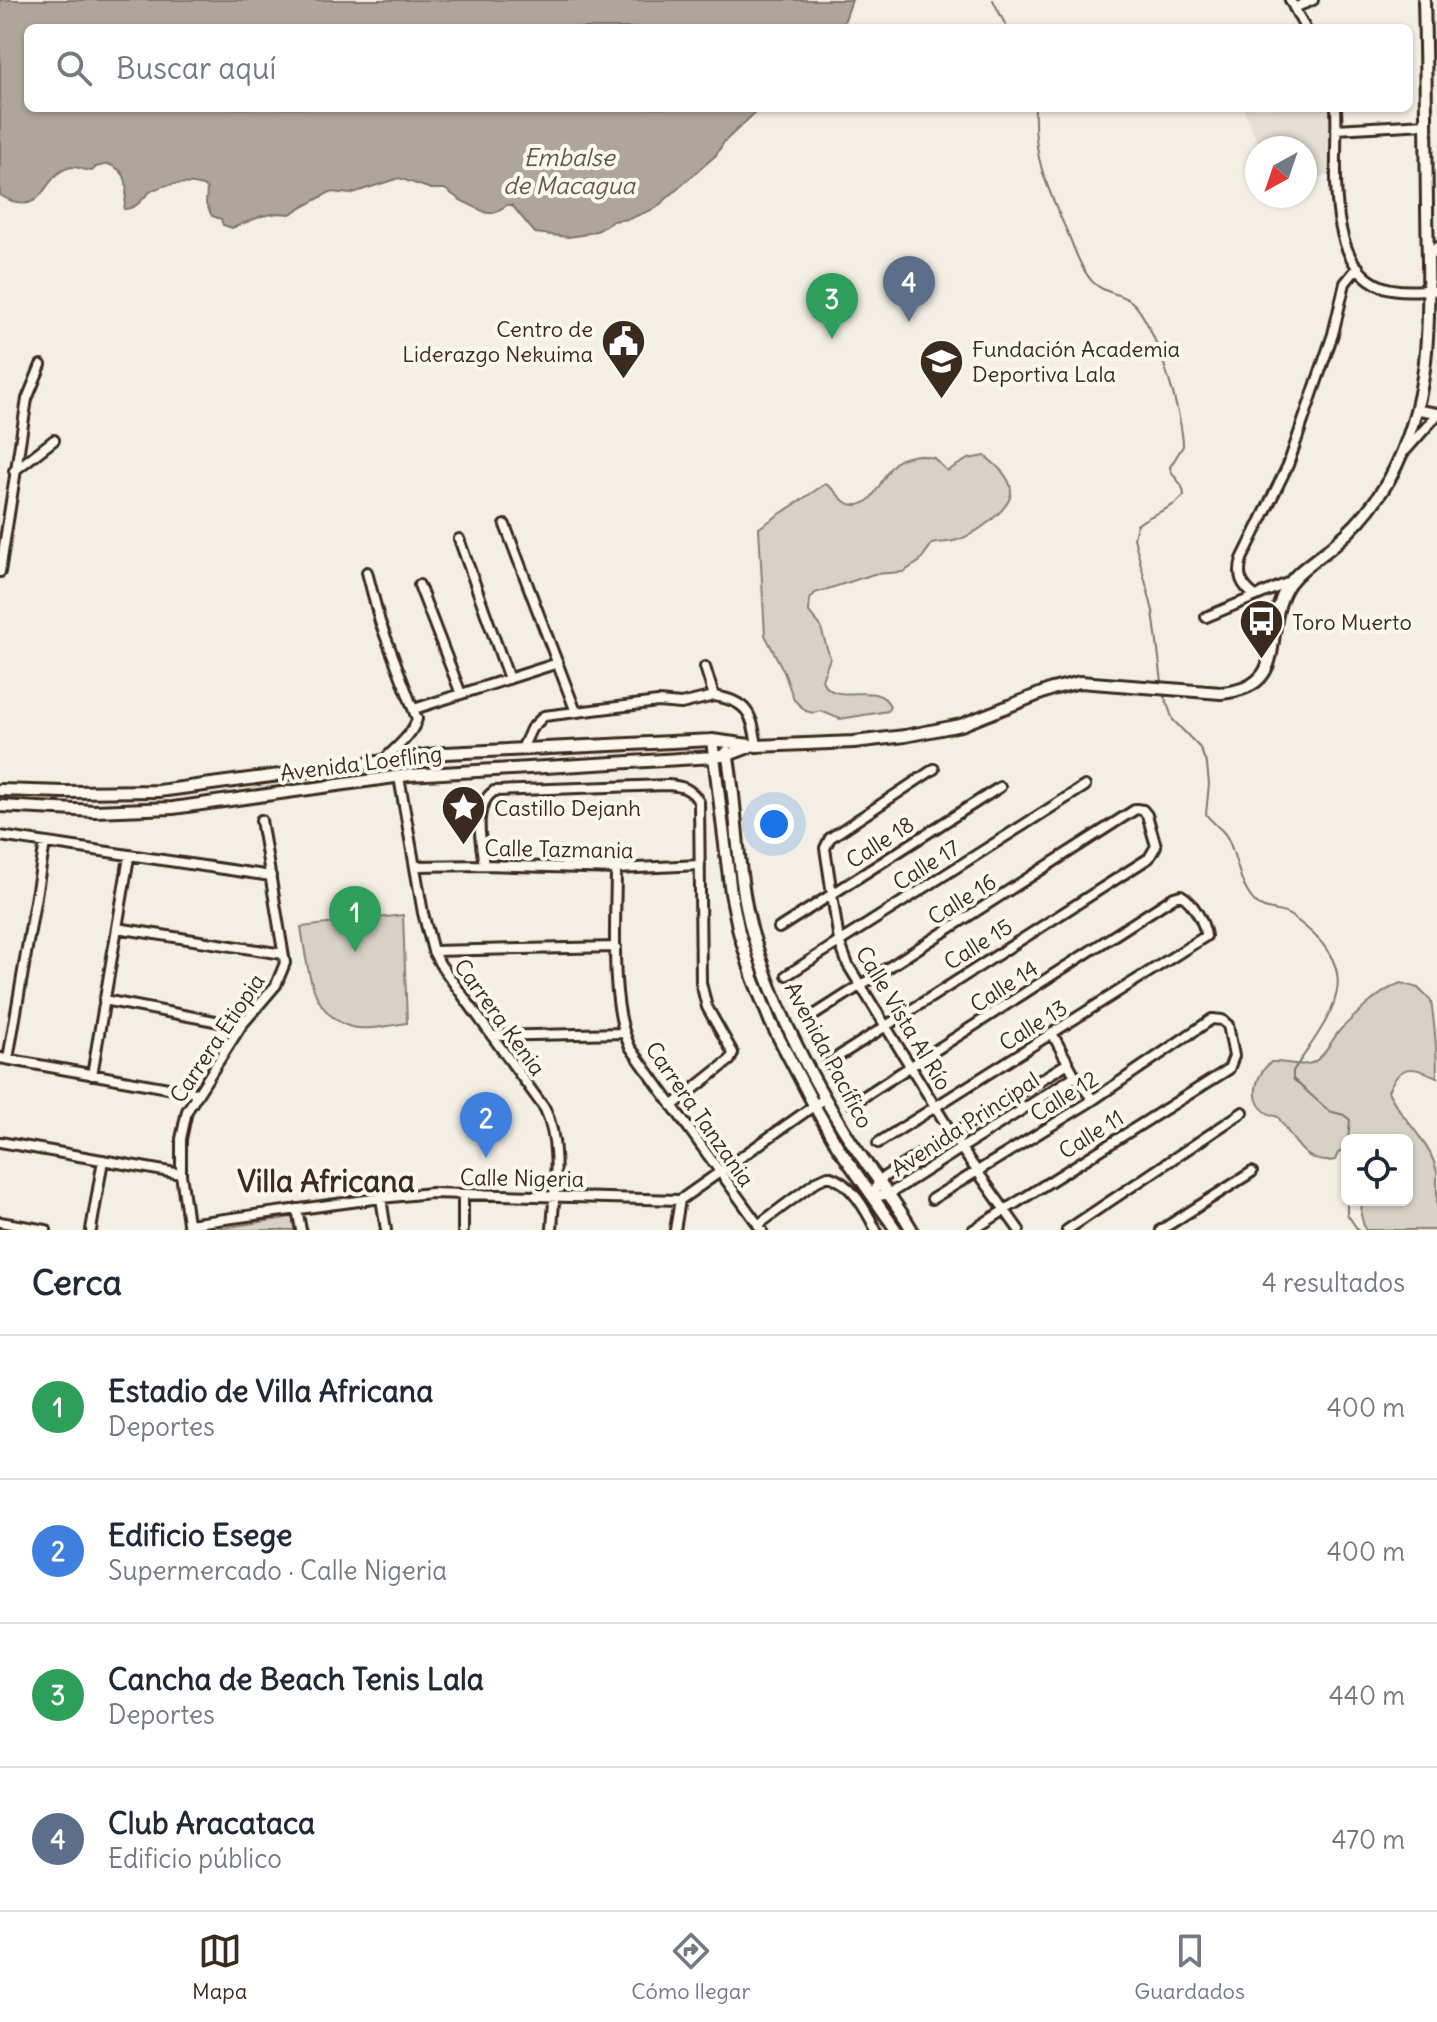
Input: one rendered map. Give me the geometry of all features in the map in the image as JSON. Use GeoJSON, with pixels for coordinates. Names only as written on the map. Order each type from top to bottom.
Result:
{"type":"FeatureCollection","features":[{"type":"Feature","properties":{"kind":"street"},"geometry":{"type":"LineString","coordinates":[[1303,24],[1292,4],[1313,0]]}},
{"type":"Feature","properties":{"kind":"street"},"geometry":{"type":"LineString","coordinates":[[1398,463],[1419,410],[1432,290],[1428,258],[1426,124],[1431,92],[1424,0]]}},
{"type":"Feature","properties":{"kind":"street"},"geometry":{"type":"LineString","coordinates":[[1336,112],[1334,175],[1337,209],[1344,237],[1358,267],[1370,280],[1386,288],[1432,290]]}},
{"type":"Feature","properties":{"kind":"street"},"geometry":{"type":"LineString","coordinates":[[1336,129],[1426,124]]}},
{"type":"Feature","properties":{"kind":"street"},"geometry":{"type":"LineString","coordinates":[[1428,258],[1437,247]]}},
{"type":"Feature","properties":{"kind":"street"},"geometry":{"type":"LineString","coordinates":[[1255,596],[1241,582],[1242,559],[1288,465],[1333,334],[1345,283],[1358,267]]}},
{"type":"Feature","properties":{"kind":"street"},"geometry":{"type":"LineString","coordinates":[[0,572],[27,399],[41,365]]}},
{"type":"Feature","properties":{"kind":"street"},"geometry":{"type":"LineString","coordinates":[[1419,410],[1437,414]]}},
{"type":"Feature","properties":{"kind":"street"},"geometry":{"type":"LineString","coordinates":[[1206,617],[1290,582],[1361,519],[1420,432],[1437,414]]}},
{"type":"Feature","properties":{"kind":"street"},"geometry":{"type":"LineString","coordinates":[[14,472],[54,440]]}},
{"type":"Feature","properties":{"kind":"street"},"geometry":{"type":"LineString","coordinates":[[505,525],[576,712]]}},
{"type":"Feature","properties":{"kind":"street"},"geometry":{"type":"LineString","coordinates":[[459,539],[509,679]]}},
{"type":"Feature","properties":{"kind":"street"},"geometry":{"type":"LineString","coordinates":[[367,572],[380,622],[417,719],[415,727],[382,761]]}},
{"type":"Feature","properties":{"kind":"street"},"geometry":{"type":"LineString","coordinates":[[522,749],[531,729],[544,716],[658,702],[681,704],[714,696],[733,699],[749,713],[754,746],[864,741],[949,728],[982,719],[1052,689],[1080,682],[1231,692],[1257,682],[1269,664],[1280,604],[1290,582]]}},
{"type":"Feature","properties":{"kind":"street"},"geometry":{"type":"LineString","coordinates":[[419,585],[461,694]]}},
{"type":"Feature","properties":{"kind":"street"},"geometry":{"type":"LineString","coordinates":[[414,709],[558,663]]}},
{"type":"Feature","properties":{"kind":"street"},"geometry":{"type":"LineString","coordinates":[[705,667],[714,696]]}},
{"type":"Feature","properties":{"kind":"street","name":"Avenida Loefling"},"geometry":{"type":"LineString","coordinates":[[0,790],[159,791],[445,753],[712,740],[754,746]]}},
{"type":"Feature","properties":{"kind":"street","name":"Avenida Pacífico"},"geometry":{"type":"LineString","coordinates":[[712,740],[739,932],[771,1023],[838,1147],[896,1230]]}},
{"type":"Feature","properties":{"kind":"street","name":"Avenida Pacífico"},"geometry":{"type":"LineString","coordinates":[[725,740],[737,847],[751,929],[783,1018],[825,1098],[912,1230]]}},
{"type":"Feature","properties":{"kind":"street","name":"Avenida Loefling"},"geometry":{"type":"LineString","coordinates":[[0,806],[95,811],[173,808],[399,777],[515,767],[714,757],[754,746]]}},
{"type":"Feature","properties":{"kind":"street","name":"Calle Vista Al Río"},"geometry":{"type":"LineString","coordinates":[[934,769],[830,838],[825,848],[839,941],[848,965],[960,1147],[1019,1230]]}},
{"type":"Feature","properties":{"kind":"street","name":"Carrera Kenia"},"geometry":{"type":"LineString","coordinates":[[399,777],[423,913],[433,951],[551,1121],[554,1137],[552,1230]]}},
{"type":"Feature","properties":{"kind":"street"},"geometry":{"type":"LineString","coordinates":[[484,865],[481,807],[485,798],[494,791],[667,785],[682,786],[693,792],[699,802],[701,983],[707,1007],[733,1053],[730,1060],[672,1106]]}},
{"type":"Feature","properties":{"kind":"street","name":"Calle 17"},"geometry":{"type":"LineString","coordinates":[[787,975],[1085,786]]}},
{"type":"Feature","properties":{"kind":"street","name":"Calle 18"},"geometry":{"type":"LineString","coordinates":[[779,928],[1000,787]]}},
{"type":"Feature","properties":{"kind":"street","name":"Calle 16"},"geometry":{"type":"LineString","coordinates":[[808,1019],[1136,809],[1143,810],[1147,815],[1156,846],[1149,858]]}},
{"type":"Feature","properties":{"kind":"street","name":"Carrera Etiopia"},"geometry":{"type":"LineString","coordinates":[[189,1227],[181,1174],[181,1139],[187,1111],[241,1026],[276,985],[285,963],[261,820]]}},
{"type":"Feature","properties":{"kind":"street"},"geometry":{"type":"LineString","coordinates":[[0,836],[271,876]]}},
{"type":"Feature","properties":{"kind":"street"},"geometry":{"type":"LineString","coordinates":[[45,843],[4,1058],[196,1093]]}},
{"type":"Feature","properties":{"kind":"street"},"geometry":{"type":"LineString","coordinates":[[92,1075],[129,857]]}},
{"type":"Feature","properties":{"kind":"street","name":"Calle 15"},"geometry":{"type":"LineString","coordinates":[[828,1063],[1149,858]]}},
{"type":"Feature","properties":{"kind":"street","name":"Calle Tazmania"},"geometry":{"type":"LineString","coordinates":[[416,866],[616,869],[700,865]]}},
{"type":"Feature","properties":{"kind":"street","name":"Carrera Tanzania"},"geometry":{"type":"LineString","coordinates":[[616,869],[616,947],[623,1033],[760,1227]]}},
{"type":"Feature","properties":{"kind":"street","name":"Calle 14"},"geometry":{"type":"LineString","coordinates":[[852,1104],[1174,897],[1181,895],[1186,898],[1204,926],[1206,936]]}},
{"type":"Feature","properties":{"kind":"street"},"geometry":{"type":"LineString","coordinates":[[117,928],[283,954]]}},
{"type":"Feature","properties":{"kind":"street","name":"Calle 13"},"geometry":{"type":"LineString","coordinates":[[878,1143],[1206,936]]}},
{"type":"Feature","properties":{"kind":"street"},"geometry":{"type":"LineString","coordinates":[[433,951],[616,947]]}},
{"type":"Feature","properties":{"kind":"street"},"geometry":{"type":"LineString","coordinates":[[104,1000],[241,1026]]}},
{"type":"Feature","properties":{"kind":"street","name":"Calle 11"},"geometry":{"type":"LineString","coordinates":[[973,1230],[1229,1069],[1234,1056],[1228,1025],[1222,1020],[1212,1019]]}},
{"type":"Feature","properties":{"kind":"street","name":"Calle 12"},"geometry":{"type":"LineString","coordinates":[[932,1199],[1093,1100],[1212,1019]]}},
{"type":"Feature","properties":{"kind":"street"},"geometry":{"type":"LineString","coordinates":[[492,1036],[623,1033]]}},
{"type":"Feature","properties":{"kind":"street"},"geometry":{"type":"LineString","coordinates":[[1053,1035],[1075,1076],[1093,1100]]}},
{"type":"Feature","properties":{"kind":"street","name":"Avenida Principal"},"geometry":{"type":"LineString","coordinates":[[1068,1063],[878,1181],[874,1197],[889,1194],[1075,1076]]}},
{"type":"Feature","properties":{"kind":"street"},"geometry":{"type":"LineString","coordinates":[[675,1230],[680,1200],[825,1098]]}},
{"type":"Feature","properties":{"kind":"street"},"geometry":{"type":"LineString","coordinates":[[1067,1230],[1243,1112]]}},
{"type":"Feature","properties":{"kind":"street"},"geometry":{"type":"LineString","coordinates":[[0,1142],[181,1174]]}},
{"type":"Feature","properties":{"kind":"street"},"geometry":{"type":"LineString","coordinates":[[91,1230],[103,1160]]}},
{"type":"Feature","properties":{"kind":"street"},"geometry":{"type":"LineString","coordinates":[[1161,1230],[1252,1172]]}},
{"type":"Feature","properties":{"kind":"street"},"geometry":{"type":"LineString","coordinates":[[760,1227],[817,1181],[828,1176],[844,1183],[876,1230]]}},
{"type":"Feature","properties":{"kind":"street","name":"Calle Nigeria"},"geometry":{"type":"LineString","coordinates":[[189,1227],[297,1209],[431,1193],[680,1200]]}},
{"type":"Feature","properties":{"kind":"street"},"geometry":{"type":"LineString","coordinates":[[463,1195],[463,1230]]}},
{"type":"Feature","properties":{"kind":"street"},"geometry":{"type":"LineString","coordinates":[[381,1198],[386,1230]]}},
{"type":"Feature","properties":{"kind":"street"},"geometry":{"type":"LineString","coordinates":[[297,1209],[301,1230]]}},
{"type":"Feature","properties":{"kind":"street"},"geometry":{"type":"LineString","coordinates":[[0,1222],[46,1230]]}},
{"type":"Feature","properties":{"kind":"shaded area"},"geometry":{"type":"Polygon","coordinates":[[[1245,112],[1336,112],[1334,175],[1317,177],[1317,136],[1255,136],[1245,112]]]}},
{"type":"Feature","properties":{"kind":"shaded area"},"geometry":{"type":"Polygon","coordinates":[[[918,455],[934,458],[947,471],[968,459],[985,456],[1008,481],[1010,498],[999,513],[981,527],[957,540],[932,544],[919,562],[903,572],[874,574],[815,593],[810,599],[809,612],[820,625],[830,658],[822,680],[836,692],[876,694],[890,706],[888,711],[840,719],[821,711],[806,711],[794,700],[765,635],[759,528],[825,484],[850,504],[866,502],[893,465],[901,459],[918,455]]]}},
{"type":"Feature","properties":{"kind":"shaded area"},"geometry":{"type":"Polygon","coordinates":[[[403,915],[407,1023],[364,1028],[351,1027],[337,1020],[326,1011],[312,986],[301,927],[403,915]]]}},
{"type":"Feature","properties":{"kind":"shaded area"},"geometry":{"type":"Polygon","coordinates":[[[1401,983],[1418,988],[1431,1001],[1437,1077],[1408,1069],[1397,1075],[1388,1091],[1434,1161],[1437,1172],[1437,1230],[1365,1230],[1361,1215],[1362,1206],[1413,1206],[1413,1134],[1341,1134],[1341,1152],[1335,1160],[1325,1161],[1301,1149],[1278,1117],[1261,1108],[1257,1101],[1259,1077],[1271,1062],[1304,1064],[1319,1059],[1342,1028],[1385,991],[1401,983]]]}},
{"type":"Feature","properties":{"kind":"shaded area"},"geometry":{"type":"Polygon","coordinates":[[[292,1217],[295,1230],[210,1230],[292,1217]]]}},
{"type":"Feature","properties":{"kind":"water","name":"Embalse de Macagua"},"geometry":{"type":"Polygon","coordinates":[[[0,0],[852,0],[843,24],[24,24],[24,112],[756,112],[724,142],[716,155],[656,208],[629,219],[613,221],[599,230],[582,235],[568,237],[535,233],[512,205],[487,213],[445,189],[431,189],[399,178],[350,194],[330,192],[290,214],[262,216],[232,228],[212,216],[206,204],[207,188],[195,184],[161,187],[151,191],[134,207],[124,209],[126,182],[116,167],[108,164],[92,171],[73,167],[63,170],[35,200],[27,203],[15,202],[0,195],[0,0]]]}},
{"type":"Feature","properties":{"kind":"waterway"},"geometry":{"type":"LineString","coordinates":[[993,0],[1005,24]]}},
{"type":"Feature","properties":{"kind":"waterway"},"geometry":{"type":"LineString","coordinates":[[1035,112],[1043,174],[1078,259],[1095,285],[1128,299],[1141,314],[1166,371],[1178,414],[1183,446],[1170,467],[1184,495],[1137,525],[1134,538],[1153,611],[1162,682]]}},
{"type":"Feature","properties":{"kind":"waterway"},"geometry":{"type":"LineString","coordinates":[[1163,692],[1173,720],[1200,748],[1207,765],[1209,784],[1206,814],[1227,837],[1242,881],[1251,897],[1261,907],[1291,916],[1315,936],[1330,955],[1337,973],[1337,991],[1321,1028],[1293,1071],[1293,1079],[1329,1111],[1350,1120],[1349,1134]]}},
{"type":"Feature","properties":{"kind":"waterway"},"geometry":{"type":"LineString","coordinates":[[1347,1206],[1347,1214],[1358,1230]]}},
{"type":"Feature","properties":{"kind":"place","name":"Club Aracataca"},"geometry":{"type":"Point","coordinates":[909,322]}},
{"type":"Feature","properties":{"kind":"place","name":"Cancha de Beach Tenis Lala"},"geometry":{"type":"Point","coordinates":[832,339]}},
{"type":"Feature","properties":{"kind":"place","name":"Centro de Liderazgo Nekuima"},"geometry":{"type":"Point","coordinates":[624,381]}},
{"type":"Feature","properties":{"kind":"place","name":"Fundación Academia Deportiva Lala"},"geometry":{"type":"Point","coordinates":[941,401]}},
{"type":"Feature","properties":{"kind":"place","name":"Toro Muerto"},"geometry":{"type":"Point","coordinates":[1261,661]}},
{"type":"Feature","properties":{"kind":"place","name":"Castillo Dejanh"},"geometry":{"type":"Point","coordinates":[463,847]}},
{"type":"Feature","properties":{"kind":"place","name":"Estadio de Villa Africana"},"geometry":{"type":"Point","coordinates":[355,952]}},
{"type":"Feature","properties":{"kind":"place","name":"Edificio Esege"},"geometry":{"type":"Point","coordinates":[486,1158]}},
{"type":"Feature","properties":{"kind":"district","name":"Villa Africana"},"geometry":{"type":"Point","coordinates":[326,1181]}}]}
